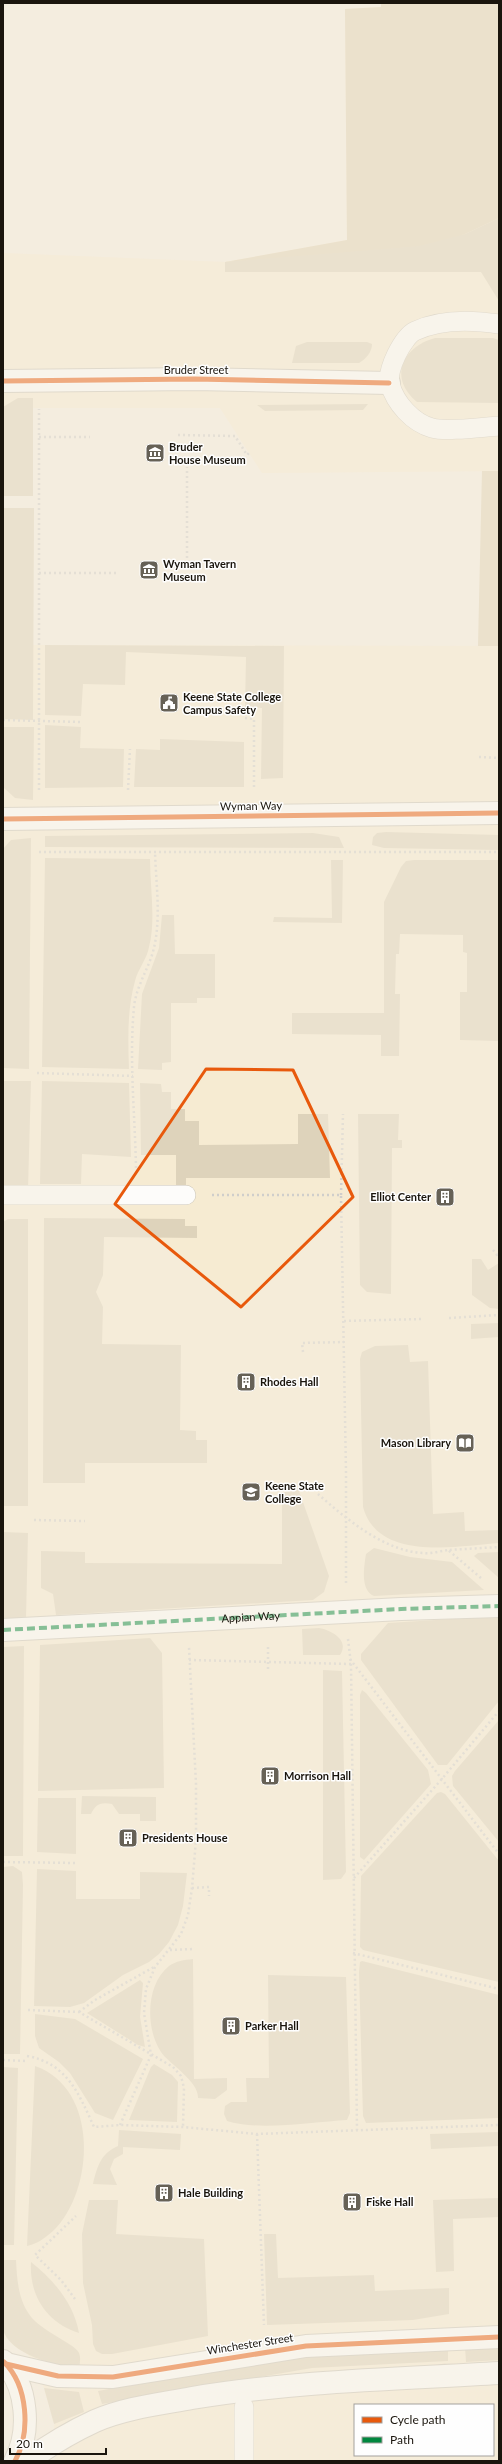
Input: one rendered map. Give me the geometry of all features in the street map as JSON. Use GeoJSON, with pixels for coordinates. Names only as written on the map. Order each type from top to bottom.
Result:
{"type":"FeatureCollection","features":[{"type":"Feature","properties":{"kind":"street","name":"Bruder Street"},"geometry":{"type":"LineString","coordinates":[[3,381],[194,379],[389,383]]}},
{"type":"Feature","properties":{"kind":"street","name":"Wyman Way"},"geometry":{"type":"LineString","coordinates":[[3,819],[499,813]]}},
{"type":"Feature","properties":{"kind":"street","name":"Appian Way"},"geometry":{"type":"LineString","coordinates":[[3,1630],[401,1609],[499,1606]]}},
{"type":"Feature","properties":{"kind":"street","name":"Winchester Street"},"geometry":{"type":"LineString","coordinates":[[5,2362],[58,2376],[113,2377],[306,2346],[499,2337]]}},
{"type":"Feature","properties":{"kind":"street"},"geometry":{"type":"LineString","coordinates":[[5,2362],[19,2386],[25,2410],[24,2435],[15,2461]]}},
{"type":"Feature","properties":{"kind":"street"},"geometry":{"type":"LineString","coordinates":[[27,2461],[69,2434],[96,2421],[123,2412],[172,2402],[229,2392],[347,2380],[499,2373]]}},
{"type":"Feature","properties":{"kind":"lane"},"geometry":{"type":"LineString","coordinates":[[499,324],[474,321],[438,325],[414,332],[400,346],[394,359],[389,383],[400,404],[414,420],[433,428],[499,426]]}},
{"type":"Feature","properties":{"kind":"lane"},"geometry":{"type":"LineString","coordinates":[[3,1195],[186,1194]]}},
{"type":"Feature","properties":{"kind":"lane"},"geometry":{"type":"LineString","coordinates":[[244,2407],[244,2461]]}},
{"type":"Feature","properties":{"kind":"path"},"geometry":{"type":"LineString","coordinates":[[38,794],[39,406]]}},
{"type":"Feature","properties":{"kind":"path"},"geometry":{"type":"LineString","coordinates":[[178,435],[235,436],[247,454],[250,453]]}},
{"type":"Feature","properties":{"kind":"path"},"geometry":{"type":"LineString","coordinates":[[39,437],[90,437]]}},
{"type":"Feature","properties":{"kind":"path"},"geometry":{"type":"LineString","coordinates":[[181,567],[187,567],[187,467]]}},
{"type":"Feature","properties":{"kind":"path"},"geometry":{"type":"LineString","coordinates":[[39,573],[116,574]]}},
{"type":"Feature","properties":{"kind":"path"},"geometry":{"type":"LineString","coordinates":[[245,718],[254,719],[253,794]]}},
{"type":"Feature","properties":{"kind":"path"},"geometry":{"type":"LineString","coordinates":[[3,720],[81,722]]}},
{"type":"Feature","properties":{"kind":"path"},"geometry":{"type":"LineString","coordinates":[[128,794],[130,749]]}},
{"type":"Feature","properties":{"kind":"path"},"geometry":{"type":"LineString","coordinates":[[479,757],[499,758]]}},
{"type":"Feature","properties":{"kind":"path"},"geometry":{"type":"LineString","coordinates":[[39,852],[499,852]]}},
{"type":"Feature","properties":{"kind":"path"},"geometry":{"type":"LineString","coordinates":[[137,1195],[133,1076],[134,1005],[140,980],[152,956],[156,934],[155,852]]}},
{"type":"Feature","properties":{"kind":"path"},"geometry":{"type":"LineString","coordinates":[[37,1073],[133,1076]]}},
{"type":"Feature","properties":{"kind":"path"},"geometry":{"type":"LineString","coordinates":[[341,1195],[343,1114]]}},
{"type":"Feature","properties":{"kind":"path"},"geometry":{"type":"LineString","coordinates":[[493,1250],[497,1255],[499,1254]]}},
{"type":"Feature","properties":{"kind":"path"},"geometry":{"type":"LineString","coordinates":[[449,1318],[499,1315]]}},
{"type":"Feature","properties":{"kind":"path"},"geometry":{"type":"LineString","coordinates":[[344,1322],[423,1319]]}},
{"type":"Feature","properties":{"kind":"path"},"geometry":{"type":"LineString","coordinates":[[303,1352],[302,1343],[344,1342]]}},
{"type":"Feature","properties":{"kind":"path"},"geometry":{"type":"LineString","coordinates":[[318,1494],[346,1520],[382,1540],[408,1551],[419,1553],[499,1547]]}},
{"type":"Feature","properties":{"kind":"path"},"geometry":{"type":"LineString","coordinates":[[34,1520],[85,1521]]}},
{"type":"Feature","properties":{"kind":"path"},"geometry":{"type":"LineString","coordinates":[[448,1550],[483,1580]]}},
{"type":"Feature","properties":{"kind":"path"},"geometry":{"type":"LineString","coordinates":[[79,2012],[124,1983],[154,1967],[170,1950],[181,1934],[188,1915],[196,1840],[196,1792],[188,1621]]}},
{"type":"Feature","properties":{"kind":"path"},"geometry":{"type":"LineString","coordinates":[[350,1659],[499,1854]]}},
{"type":"Feature","properties":{"kind":"path"},"geometry":{"type":"LineString","coordinates":[[190,1660],[351,1664]]}},
{"type":"Feature","properties":{"kind":"path"},"geometry":{"type":"LineString","coordinates":[[354,1878],[441,1780],[499,1711]]}},
{"type":"Feature","properties":{"kind":"path"},"geometry":{"type":"LineString","coordinates":[[3,1862],[76,1863]]}},
{"type":"Feature","properties":{"kind":"path"},"geometry":{"type":"LineString","coordinates":[[192,1888],[209,1887],[209,1896]]}},
{"type":"Feature","properties":{"kind":"path"},"geometry":{"type":"LineString","coordinates":[[170,1950],[193,1949]]}},
{"type":"Feature","properties":{"kind":"path"},"geometry":{"type":"LineString","coordinates":[[353,1953],[499,1989]]}},
{"type":"Feature","properties":{"kind":"path"},"geometry":{"type":"LineString","coordinates":[[120,2125],[151,2055],[144,2013],[146,1989],[154,1967]]}},
{"type":"Feature","properties":{"kind":"path"},"geometry":{"type":"LineString","coordinates":[[28,2010],[79,2012],[173,2067],[181,2076],[184,2088],[183,2127]]}},
{"type":"Feature","properties":{"kind":"path"},"geometry":{"type":"LineString","coordinates":[[27,2056],[51,2062],[69,2079],[81,2097],[94,2127],[120,2125],[183,2127],[257,2134],[499,2125]]}},
{"type":"Feature","properties":{"kind":"path"},"geometry":{"type":"LineString","coordinates":[[3,2060],[27,2061]]}},
{"type":"Feature","properties":{"kind":"path"},"geometry":{"type":"LineString","coordinates":[[257,2134],[264,2326]]}},
{"type":"Feature","properties":{"kind":"path"},"geometry":{"type":"LineString","coordinates":[[75,2299],[61,2280],[35,2255],[76,2216]]}},
{"type":"Feature","properties":{"kind":"highlighted area"},"geometry":{"type":"Polygon","coordinates":[[[206,1069],[293,1070],[353,1197],[241,1307],[115,1204],[206,1069]]]}},
{"type":"Feature","properties":{"kind":"shaded area"},"geometry":{"type":"Polygon","coordinates":[[[381,3],[499,3],[499,471],[262,473],[220,408],[3,408],[3,253],[225,262],[347,240],[345,9],[381,7],[381,3]]]}},
{"type":"Feature","properties":{"kind":"shaded area"},"geometry":{"type":"Polygon","coordinates":[[[381,3],[499,3],[499,218],[465,234],[419,246],[225,262],[347,240],[345,9],[381,7],[381,3]]]}},
{"type":"Feature","properties":{"kind":"shaded area"},"geometry":{"type":"Polygon","coordinates":[[[499,218],[499,301],[481,272],[225,272],[225,262],[465,234],[499,218]]]}},
{"type":"Feature","properties":{"kind":"shaded area"},"geometry":{"type":"Polygon","coordinates":[[[435,338],[493,338],[499,340],[499,403],[417,402],[408,393],[403,383],[401,374],[403,364],[407,356],[414,348],[435,338]]]}},
{"type":"Feature","properties":{"kind":"shaded area"},"geometry":{"type":"Polygon","coordinates":[[[307,342],[367,342],[372,344],[368,355],[359,363],[292,363],[296,346],[307,342]]]}},
{"type":"Feature","properties":{"kind":"shaded area"},"geometry":{"type":"Polygon","coordinates":[[[18,398],[33,398],[33,496],[3,496],[3,407],[18,398]]]}},
{"type":"Feature","properties":{"kind":"shaded area"},"geometry":{"type":"Polygon","coordinates":[[[368,404],[363,410],[265,411],[257,405],[368,404]]]}},
{"type":"Feature","properties":{"kind":"shaded area"},"geometry":{"type":"Polygon","coordinates":[[[482,471],[499,471],[499,646],[478,646],[482,471]]]}},
{"type":"Feature","properties":{"kind":"shaded area"},"geometry":{"type":"Polygon","coordinates":[[[3,508],[34,508],[33,720],[3,719],[3,508]]]}},
{"type":"Feature","properties":{"kind":"shaded area","name":"Keene State College"},"geometry":{"type":"Polygon","coordinates":[[[3,645],[499,646],[499,2461],[53,2461],[55,2458],[54,2419],[44,2388],[29,2356],[10,2339],[3,2339],[3,645]]]}},
{"type":"Feature","properties":{"kind":"shaded area"},"geometry":{"type":"Polygon","coordinates":[[[45,645],[284,646],[283,778],[261,779],[262,708],[245,707],[246,657],[126,652],[125,685],[83,684],[81,716],[45,715],[45,645]]]}},
{"type":"Feature","properties":{"kind":"shaded area"},"geometry":{"type":"Polygon","coordinates":[[[45,725],[81,727],[80,748],[124,749],[123,787],[45,788],[45,725]]]}},
{"type":"Feature","properties":{"kind":"shaded area"},"geometry":{"type":"Polygon","coordinates":[[[3,727],[34,727],[33,800],[15,798],[3,787],[3,727]]]}},
{"type":"Feature","properties":{"kind":"shaded area"},"geometry":{"type":"Polygon","coordinates":[[[160,739],[244,742],[244,787],[134,787],[136,749],[160,750],[160,739]]]}},
{"type":"Feature","properties":{"kind":"shaded area"},"geometry":{"type":"Polygon","coordinates":[[[313,833],[339,837],[344,848],[45,847],[45,836],[313,833]]]}},
{"type":"Feature","properties":{"kind":"shaded area"},"geometry":{"type":"Polygon","coordinates":[[[377,833],[499,835],[499,850],[384,848],[372,845],[373,837],[377,833]]]}},
{"type":"Feature","properties":{"kind":"shaded area"},"geometry":{"type":"Polygon","coordinates":[[[31,838],[29,1069],[3,1068],[3,849],[11,840],[31,838]]]}},
{"type":"Feature","properties":{"kind":"shaded area"},"geometry":{"type":"Polygon","coordinates":[[[45,858],[150,859],[152,915],[151,937],[148,951],[138,972],[132,992],[128,1036],[129,1069],[42,1067],[45,858]]]}},
{"type":"Feature","properties":{"kind":"shaded area"},"geometry":{"type":"Polygon","coordinates":[[[331,860],[343,860],[342,923],[273,922],[274,917],[332,918],[331,860]]]}},
{"type":"Feature","properties":{"kind":"shaded area"},"geometry":{"type":"Polygon","coordinates":[[[499,860],[499,1041],[460,1040],[460,992],[467,992],[467,953],[463,952],[463,935],[400,934],[399,954],[396,954],[395,994],[400,994],[399,1056],[381,1056],[381,1035],[292,1034],[292,1013],[384,1013],[384,902],[401,867],[406,861],[499,860]]]}},
{"type":"Feature","properties":{"kind":"shaded area"},"geometry":{"type":"Polygon","coordinates":[[[162,915],[174,915],[175,954],[215,954],[215,998],[197,998],[197,1003],[171,1003],[171,1062],[162,1063],[162,1070],[138,1069],[142,994],[159,948],[162,915]]]}},
{"type":"Feature","properties":{"kind":"shaded area"},"geometry":{"type":"Polygon","coordinates":[[[3,1081],[31,1081],[28,1189],[5,1186],[3,1184],[3,1081]]]}},
{"type":"Feature","properties":{"kind":"shaded area"},"geometry":{"type":"Polygon","coordinates":[[[42,1081],[129,1083],[131,1157],[82,1154],[81,1184],[40,1184],[42,1081]]]}},
{"type":"Feature","properties":{"kind":"shaded area"},"geometry":{"type":"Polygon","coordinates":[[[140,1083],[161,1084],[162,1092],[171,1092],[171,1109],[185,1109],[185,1121],[199,1121],[199,1145],[298,1144],[298,1114],[328,1114],[330,1178],[186,1178],[186,1188],[176,1187],[176,1155],[141,1155],[140,1083]]]}},
{"type":"Feature","properties":{"kind":"shaded area"},"geometry":{"type":"Polygon","coordinates":[[[358,1114],[399,1114],[398,1140],[402,1140],[402,1148],[392,1148],[391,1294],[367,1292],[360,1285],[358,1114]]]}},
{"type":"Feature","properties":{"kind":"shaded area"},"geometry":{"type":"Polygon","coordinates":[[[44,1218],[185,1219],[185,1226],[197,1226],[197,1238],[104,1237],[103,1275],[96,1292],[103,1307],[102,1344],[181,1345],[180,1430],[196,1431],[196,1440],[207,1440],[207,1463],[85,1463],[85,1483],[43,1483],[44,1218]]]}},
{"type":"Feature","properties":{"kind":"shaded area"},"geometry":{"type":"Polygon","coordinates":[[[8,1219],[28,1219],[28,1506],[3,1506],[3,1222],[8,1219]]]}},
{"type":"Feature","properties":{"kind":"shaded area"},"geometry":{"type":"Polygon","coordinates":[[[472,1259],[481,1259],[488,1270],[499,1263],[499,1309],[490,1308],[472,1295],[472,1259]]]}},
{"type":"Feature","properties":{"kind":"shaded area"},"geometry":{"type":"Polygon","coordinates":[[[499,1323],[499,1337],[471,1339],[471,1324],[499,1323]]]}},
{"type":"Feature","properties":{"kind":"shaded area"},"geometry":{"type":"Polygon","coordinates":[[[408,1345],[410,1362],[428,1361],[433,1514],[464,1512],[465,1531],[499,1530],[499,1543],[421,1547],[402,1543],[385,1536],[371,1524],[363,1507],[360,1359],[362,1352],[375,1346],[408,1345]]]}},
{"type":"Feature","properties":{"kind":"shaded area"},"geometry":{"type":"Polygon","coordinates":[[[298,1488],[329,1576],[324,1592],[313,1600],[56,1615],[53,1594],[41,1588],[41,1551],[85,1552],[85,1563],[282,1564],[282,1493],[298,1488]]]}},
{"type":"Feature","properties":{"kind":"shaded area"},"geometry":{"type":"Polygon","coordinates":[[[3,1532],[28,1533],[26,1618],[3,1619],[3,1532]]]}},
{"type":"Feature","properties":{"kind":"shaded area"},"geometry":{"type":"Polygon","coordinates":[[[374,1548],[410,1557],[452,1562],[484,1590],[374,1596],[367,1589],[365,1584],[364,1571],[366,1554],[374,1548]]]}},
{"type":"Feature","properties":{"kind":"shaded area"},"geometry":{"type":"Polygon","coordinates":[[[499,1552],[499,1578],[474,1556],[478,1553],[499,1552]]]}},
{"type":"Feature","properties":{"kind":"shaded area"},"geometry":{"type":"Polygon","coordinates":[[[499,1616],[499,1701],[447,1765],[438,1765],[361,1660],[361,1654],[388,1623],[499,1616]]]}},
{"type":"Feature","properties":{"kind":"shaded area"},"geometry":{"type":"Polygon","coordinates":[[[319,1628],[334,1633],[341,1640],[343,1645],[340,1655],[303,1655],[302,1629],[319,1628]]]}},
{"type":"Feature","properties":{"kind":"shaded area"},"geometry":{"type":"Polygon","coordinates":[[[150,1638],[162,1653],[164,1788],[38,1791],[40,1645],[150,1638]]]}},
{"type":"Feature","properties":{"kind":"shaded area"},"geometry":{"type":"Polygon","coordinates":[[[24,1646],[23,1856],[3,1856],[3,1647],[24,1646]]]}},
{"type":"Feature","properties":{"kind":"shaded area"},"geometry":{"type":"Polygon","coordinates":[[[323,1670],[342,1671],[346,1872],[341,1879],[323,1880],[323,1670]]]}},
{"type":"Feature","properties":{"kind":"shaded area"},"geometry":{"type":"Polygon","coordinates":[[[362,1690],[428,1770],[431,1784],[364,1860],[360,1857],[360,1695],[362,1690]]]}},
{"type":"Feature","properties":{"kind":"shaded area"},"geometry":{"type":"Polygon","coordinates":[[[499,1720],[499,1842],[453,1786],[452,1776],[499,1720]]]}},
{"type":"Feature","properties":{"kind":"shaded area"},"geometry":{"type":"Polygon","coordinates":[[[441,1792],[445,1794],[499,1861],[499,1982],[363,1950],[360,1947],[361,1876],[437,1793],[441,1792]]]}},
{"type":"Feature","properties":{"kind":"shaded area"},"geometry":{"type":"Polygon","coordinates":[[[82,1796],[156,1797],[156,1821],[140,1821],[140,1814],[119,1814],[112,1804],[108,1803],[97,1805],[91,1814],[81,1814],[82,1796]]]}},
{"type":"Feature","properties":{"kind":"shaded area"},"geometry":{"type":"Polygon","coordinates":[[[38,1798],[76,1798],[76,1854],[37,1852],[38,1798]]]}},
{"type":"Feature","properties":{"kind":"shaded area"},"geometry":{"type":"Polygon","coordinates":[[[13,1866],[22,1872],[23,1885],[20,2054],[3,2054],[3,1867],[13,1866]]]}},
{"type":"Feature","properties":{"kind":"shaded area"},"geometry":{"type":"Polygon","coordinates":[[[37,1869],[76,1871],[76,1899],[140,1899],[140,1872],[187,1873],[183,1906],[178,1925],[169,1942],[159,1954],[149,1962],[123,1975],[84,2003],[70,2007],[34,2006],[37,1869]]]}},
{"type":"Feature","properties":{"kind":"shaded area"},"geometry":{"type":"Polygon","coordinates":[[[193,1959],[194,2079],[227,2078],[227,2090],[215,2099],[198,2098],[194,2085],[161,2052],[152,2031],[150,2019],[152,1995],[161,1974],[172,1964],[183,1960],[193,1959]]]}},
{"type":"Feature","properties":{"kind":"shaded area"},"geometry":{"type":"Polygon","coordinates":[[[362,1961],[499,1995],[499,2118],[366,2123],[363,2116],[359,1972],[360,1962],[362,1961]]]}},
{"type":"Feature","properties":{"kind":"shaded area"},"geometry":{"type":"Polygon","coordinates":[[[268,1975],[346,1977],[350,2113],[347,2120],[269,2126],[239,2124],[227,2121],[224,2114],[225,2106],[231,2102],[247,2102],[246,2078],[269,2078],[268,1975]]]}},
{"type":"Feature","properties":{"kind":"shaded area"},"geometry":{"type":"Polygon","coordinates":[[[140,1980],[143,1983],[140,2017],[145,2047],[138,2045],[87,2013],[140,1980]]]}},
{"type":"Feature","properties":{"kind":"shaded area"},"geometry":{"type":"Polygon","coordinates":[[[35,2014],[75,2019],[143,2059],[113,2120],[95,2113],[70,2073],[59,2062],[39,2048],[35,2036],[35,2014]]]}},
{"type":"Feature","properties":{"kind":"shaded area"},"geometry":{"type":"Polygon","coordinates":[[[154,2064],[172,2075],[178,2082],[177,2122],[129,2120],[151,2067],[154,2064]]]}},
{"type":"Feature","properties":{"kind":"shaded area"},"geometry":{"type":"Polygon","coordinates":[[[35,2066],[56,2078],[71,2095],[80,2117],[84,2141],[83,2167],[77,2191],[67,2213],[50,2234],[38,2242],[27,2246],[35,2066]]]}},
{"type":"Feature","properties":{"kind":"shaded area"},"geometry":{"type":"Polygon","coordinates":[[[3,2067],[18,2068],[14,2245],[3,2245],[3,2067]]]}},
{"type":"Feature","properties":{"kind":"shaded area"},"geometry":{"type":"Polygon","coordinates":[[[119,2130],[181,2134],[180,2150],[123,2147],[123,2154],[114,2159],[110,2169],[117,2185],[93,2184],[101,2161],[107,2152],[118,2146],[119,2130]]]}},
{"type":"Feature","properties":{"kind":"shaded area"},"geometry":{"type":"Polygon","coordinates":[[[499,2132],[499,2146],[431,2149],[430,2134],[499,2132]]]}},
{"type":"Feature","properties":{"kind":"shaded area"},"geometry":{"type":"Polygon","coordinates":[[[499,2198],[499,2217],[453,2219],[454,2271],[436,2272],[433,2200],[499,2198]]]}},
{"type":"Feature","properties":{"kind":"shaded area"},"geometry":{"type":"Polygon","coordinates":[[[89,2200],[118,2200],[116,2234],[204,2239],[208,2336],[112,2354],[102,2354],[96,2351],[93,2344],[92,2325],[83,2283],[82,2234],[89,2200]]]}},
{"type":"Feature","properties":{"kind":"shaded area"},"geometry":{"type":"Polygon","coordinates":[[[264,2234],[276,2234],[278,2278],[374,2275],[375,2291],[449,2288],[449,2314],[413,2320],[267,2325],[264,2234]]]}},
{"type":"Feature","properties":{"kind":"shaded area"},"geometry":{"type":"Polygon","coordinates":[[[3,2260],[16,2260],[20,2295],[25,2308],[34,2320],[41,2326],[76,2349],[80,2357],[79,2368],[59,2365],[35,2358],[14,2346],[7,2338],[3,2329],[2,2321],[3,2260]]]}},
{"type":"Feature","properties":{"kind":"shaded area"},"geometry":{"type":"Polygon","coordinates":[[[31,2262],[48,2277],[62,2293],[73,2312],[79,2333],[58,2322],[49,2315],[42,2306],[33,2286],[31,2262]]]}},
{"type":"Feature","properties":{"kind":"shaded area"},"geometry":{"type":"Polygon","coordinates":[[[499,2346],[499,2360],[466,2362],[465,2347],[499,2346]]]}},
{"type":"Feature","properties":{"kind":"shaded area"},"geometry":{"type":"Polygon","coordinates":[[[448,2348],[448,2361],[312,2368],[102,2404],[98,2391],[216,2369],[335,2352],[448,2348]]]}},
{"type":"Feature","properties":{"kind":"shaded area"},"geometry":{"type":"Polygon","coordinates":[[[44,2388],[79,2392],[84,2412],[54,2424],[44,2388]]]}},
{"type":"Feature","properties":{"kind":"marked path"},"geometry":{"type":"LineString","coordinates":[[3,1630],[401,1609],[499,1606]]}},
{"type":"Feature","properties":{"kind":"cycle path"},"geometry":{"type":"LineString","coordinates":[[3,381],[195,379],[389,383]]}},
{"type":"Feature","properties":{"kind":"cycle path"},"geometry":{"type":"LineString","coordinates":[[3,819],[499,813]]}},
{"type":"Feature","properties":{"kind":"cycle path"},"geometry":{"type":"LineString","coordinates":[[6,2364],[58,2376],[113,2377],[306,2346],[499,2337]]}},
{"type":"Feature","properties":{"kind":"cycle path"},"geometry":{"type":"LineString","coordinates":[[4,2362],[12,2372],[18,2384],[24,2410],[25,2423],[23,2437],[15,2461]]}},
{"type":"Feature","properties":{"kind":"place","name":"Bruder House Museum"},"geometry":{"type":"Point","coordinates":[155,453]}},
{"type":"Feature","properties":{"kind":"place","name":"Wyman Tavern Museum"},"geometry":{"type":"Point","coordinates":[149,570]}},
{"type":"Feature","properties":{"kind":"place","name":"Keene State College Campus Safety"},"geometry":{"type":"Point","coordinates":[169,703]}},
{"type":"Feature","properties":{"kind":"place","name":"Elliot Center"},"geometry":{"type":"Point","coordinates":[445,1197]}},
{"type":"Feature","properties":{"kind":"place","name":"Rhodes Hall"},"geometry":{"type":"Point","coordinates":[246,1382]}},
{"type":"Feature","properties":{"kind":"place","name":"Mason Library"},"geometry":{"type":"Point","coordinates":[465,1443]}},
{"type":"Feature","properties":{"kind":"place","name":"Keene State College"},"geometry":{"type":"Point","coordinates":[251,1492]}},
{"type":"Feature","properties":{"kind":"place","name":"Morrison Hall"},"geometry":{"type":"Point","coordinates":[270,1776]}},
{"type":"Feature","properties":{"kind":"place","name":"Presidents House"},"geometry":{"type":"Point","coordinates":[128,1838]}},
{"type":"Feature","properties":{"kind":"place","name":"Parker Hall"},"geometry":{"type":"Point","coordinates":[231,2026]}},
{"type":"Feature","properties":{"kind":"place","name":"Hale Building"},"geometry":{"type":"Point","coordinates":[164,2193]}},
{"type":"Feature","properties":{"kind":"place","name":"Fiske Hall"},"geometry":{"type":"Point","coordinates":[352,2202]}}]}
